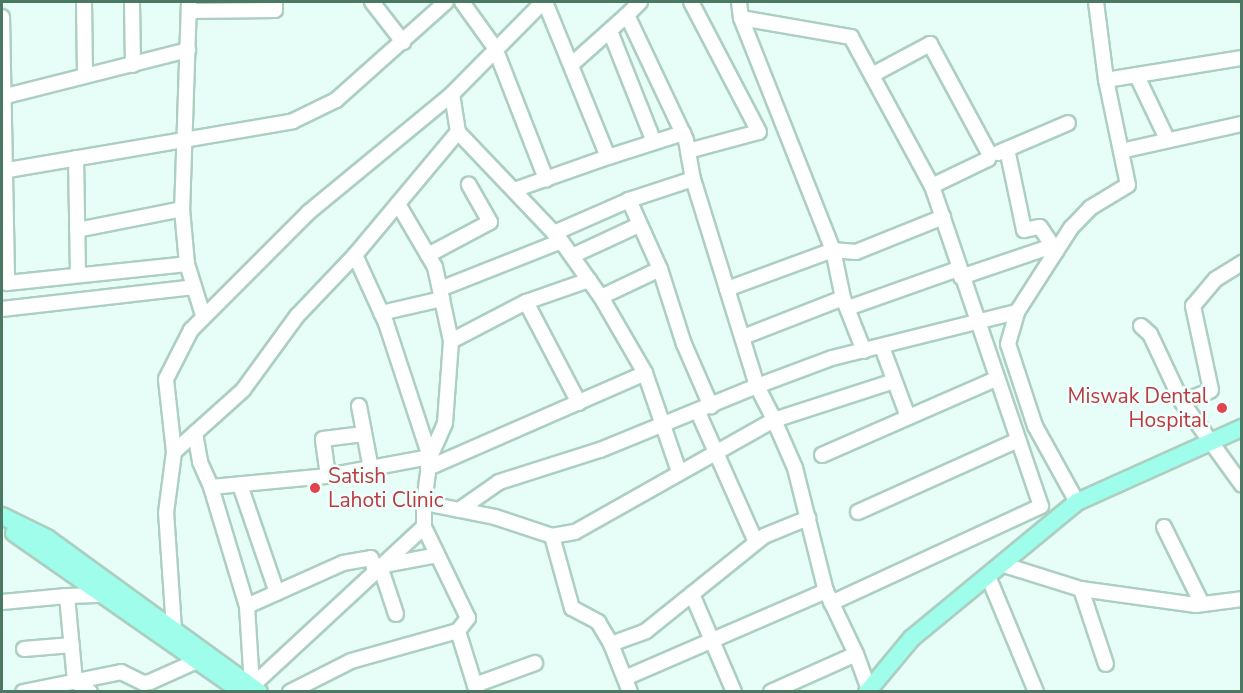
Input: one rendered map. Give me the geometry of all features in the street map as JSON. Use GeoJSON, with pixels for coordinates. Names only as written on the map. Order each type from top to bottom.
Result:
{"type":"FeatureCollection","features":[{"type":"Feature","properties":{"kind":"main road"},"geometry":{"type":"LineString","coordinates":[[868,691],[912,638],[1077,502],[1211,439],[1242,428]]}},
{"type":"Feature","properties":{"kind":"main road"},"geometry":{"type":"LineString","coordinates":[[2,516],[46,538],[174,629],[240,687]]}},
{"type":"Feature","properties":{"kind":"main road"},"geometry":{"type":"LineString","coordinates":[[2,528],[28,541],[197,661],[240,687]]}},
{"type":"Feature","properties":{"kind":"street"},"geometry":{"type":"LineString","coordinates":[[84,2],[85,76]]}},
{"type":"Feature","properties":{"kind":"street"},"geometry":{"type":"LineString","coordinates":[[132,2],[133,65]]}},
{"type":"Feature","properties":{"kind":"street"},"geometry":{"type":"LineString","coordinates":[[203,315],[186,264],[182,209],[187,138],[189,6],[275,10],[276,2]]}},
{"type":"Feature","properties":{"kind":"street"},"geometry":{"type":"LineString","coordinates":[[372,2],[403,42]]}},
{"type":"Feature","properties":{"kind":"street"},"geometry":{"type":"LineString","coordinates":[[2,171],[187,138],[236,134],[293,121],[336,100],[446,2]]}},
{"type":"Feature","properties":{"kind":"street"},"geometry":{"type":"LineString","coordinates":[[462,2],[495,48],[546,179]]}},
{"type":"Feature","properties":{"kind":"street"},"geometry":{"type":"LineString","coordinates":[[174,629],[166,513],[174,452],[166,380],[203,315],[309,212],[452,93],[544,2],[608,157],[611,156]]}},
{"type":"Feature","properties":{"kind":"street"},"geometry":{"type":"LineString","coordinates":[[571,65],[640,2]]}},
{"type":"Feature","properties":{"kind":"street"},"geometry":{"type":"LineString","coordinates":[[688,151],[759,132],[691,2]]}},
{"type":"Feature","properties":{"kind":"street"},"geometry":{"type":"LineString","coordinates":[[739,2],[741,18],[833,250],[846,303],[864,351]]}},
{"type":"Feature","properties":{"kind":"street"},"geometry":{"type":"LineString","coordinates":[[1077,502],[1035,426],[1008,344],[1017,312],[1054,249],[1083,214],[1128,185],[1106,80],[1096,2]]}},
{"type":"Feature","properties":{"kind":"street"},"geometry":{"type":"LineString","coordinates":[[627,15],[683,133],[693,180],[757,386],[795,468],[829,597],[856,654],[868,691]]}},
{"type":"Feature","properties":{"kind":"street"},"geometry":{"type":"LineString","coordinates":[[2,17],[4,280],[186,264]]}},
{"type":"Feature","properties":{"kind":"street"},"geometry":{"type":"LineString","coordinates":[[552,536],[572,608],[598,622],[611,644],[628,685],[712,640],[829,597],[1041,506],[976,323],[932,186],[851,37],[741,18]]}},
{"type":"Feature","properties":{"kind":"street"},"geometry":{"type":"LineString","coordinates":[[610,31],[654,142]]}},
{"type":"Feature","properties":{"kind":"street"},"geometry":{"type":"LineString","coordinates":[[872,75],[930,44],[990,156]]}},
{"type":"Feature","properties":{"kind":"street"},"geometry":{"type":"LineString","coordinates":[[2,97],[188,50]]}},
{"type":"Feature","properties":{"kind":"street"},"geometry":{"type":"LineString","coordinates":[[1106,80],[1242,58]]}},
{"type":"Feature","properties":{"kind":"street"},"geometry":{"type":"LineString","coordinates":[[1137,76],[1167,139]]}},
{"type":"Feature","properties":{"kind":"street"},"geometry":{"type":"LineString","coordinates":[[452,93],[458,132],[557,237],[601,297],[645,373],[679,472]]}},
{"type":"Feature","properties":{"kind":"street"},"geometry":{"type":"LineString","coordinates":[[932,186],[990,156],[1068,123]]}},
{"type":"Feature","properties":{"kind":"street"},"geometry":{"type":"LineString","coordinates":[[1121,151],[1242,124]]}},
{"type":"Feature","properties":{"kind":"street"},"geometry":{"type":"LineString","coordinates":[[174,452],[243,390],[297,316],[355,255],[458,132]]}},
{"type":"Feature","properties":{"kind":"street"},"geometry":{"type":"LineString","coordinates":[[514,190],[683,133]]}},
{"type":"Feature","properties":{"kind":"street"},"geometry":{"type":"LineString","coordinates":[[1006,149],[1024,230],[1040,227],[1054,249]]}},
{"type":"Feature","properties":{"kind":"street"},"geometry":{"type":"LineString","coordinates":[[76,158],[78,275]]}},
{"type":"Feature","properties":{"kind":"street"},"geometry":{"type":"LineString","coordinates":[[381,313],[441,294],[629,200],[693,180]]}},
{"type":"Feature","properties":{"kind":"street"},"geometry":{"type":"LineString","coordinates":[[428,255],[490,222],[469,185]]}},
{"type":"Feature","properties":{"kind":"street"},"geometry":{"type":"LineString","coordinates":[[629,200],[660,269],[715,451],[756,542]]}},
{"type":"Feature","properties":{"kind":"street"},"geometry":{"type":"LineString","coordinates":[[290,692],[351,661],[458,631],[468,618],[424,527],[424,503],[429,463],[445,423],[451,341],[441,294],[428,255],[398,204]]}},
{"type":"Feature","properties":{"kind":"street"},"geometry":{"type":"LineString","coordinates":[[77,230],[182,209]]}},
{"type":"Feature","properties":{"kind":"street"},"geometry":{"type":"LineString","coordinates":[[727,289],[833,250],[856,252],[943,217]]}},
{"type":"Feature","properties":{"kind":"street"},"geometry":{"type":"LineString","coordinates":[[572,256],[639,225]]}},
{"type":"Feature","properties":{"kind":"street"},"geometry":{"type":"LineString","coordinates":[[742,337],[846,303],[1054,249]]}},
{"type":"Feature","properties":{"kind":"street"},"geometry":{"type":"LineString","coordinates":[[355,255],[381,313],[429,463]]}},
{"type":"Feature","properties":{"kind":"street"},"geometry":{"type":"LineString","coordinates":[[1182,402],[1211,390],[1193,306],[1216,279],[1242,263]]}},
{"type":"Feature","properties":{"kind":"street"},"geometry":{"type":"LineString","coordinates":[[601,297],[660,269]]}},
{"type":"Feature","properties":{"kind":"street"},"geometry":{"type":"LineString","coordinates":[[451,341],[526,302],[589,280]]}},
{"type":"Feature","properties":{"kind":"street"},"geometry":{"type":"LineString","coordinates":[[2,309],[194,287]]}},
{"type":"Feature","properties":{"kind":"street"},"geometry":{"type":"LineString","coordinates":[[526,302],[579,403]]}},
{"type":"Feature","properties":{"kind":"street"},"geometry":{"type":"LineString","coordinates":[[459,510],[499,482],[663,426],[757,386],[864,351],[1017,312]]}},
{"type":"Feature","properties":{"kind":"street"},"geometry":{"type":"LineString","coordinates":[[1141,326],[1150,334],[1182,402],[1211,439],[1242,485]]}},
{"type":"Feature","properties":{"kind":"street"},"geometry":{"type":"LineString","coordinates":[[882,346],[908,417]]}},
{"type":"Feature","properties":{"kind":"street"},"geometry":{"type":"LineString","coordinates":[[211,487],[328,476],[429,463],[579,403],[645,373]]}},
{"type":"Feature","properties":{"kind":"street"},"geometry":{"type":"LineString","coordinates":[[822,455],[996,379]]}},
{"type":"Feature","properties":{"kind":"street"},"geometry":{"type":"LineString","coordinates":[[424,503],[459,510],[552,536],[575,532],[715,451],[774,420],[894,381]]}},
{"type":"Feature","properties":{"kind":"street"},"geometry":{"type":"LineString","coordinates":[[359,406],[371,469]]}},
{"type":"Feature","properties":{"kind":"street"},"geometry":{"type":"LineString","coordinates":[[195,433],[200,462],[211,487],[247,606],[240,687]]}},
{"type":"Feature","properties":{"kind":"street"},"geometry":{"type":"LineString","coordinates":[[328,476],[323,439],[364,434]]}},
{"type":"Feature","properties":{"kind":"street"},"geometry":{"type":"LineString","coordinates":[[858,512],[1018,440]]}},
{"type":"Feature","properties":{"kind":"street"},"geometry":{"type":"LineString","coordinates":[[240,485],[277,593]]}},
{"type":"Feature","properties":{"kind":"street"},"geometry":{"type":"LineString","coordinates":[[611,644],[646,631],[756,542],[808,518]]}},
{"type":"Feature","properties":{"kind":"street"},"geometry":{"type":"LineString","coordinates":[[240,687],[424,527]]}},
{"type":"Feature","properties":{"kind":"street"},"geometry":{"type":"LineString","coordinates":[[1164,527],[1202,604]]}},
{"type":"Feature","properties":{"kind":"street"},"geometry":{"type":"LineString","coordinates":[[377,568],[437,555]]}},
{"type":"Feature","properties":{"kind":"street"},"geometry":{"type":"LineString","coordinates":[[247,606],[343,563],[371,558],[396,614]]}},
{"type":"Feature","properties":{"kind":"street"},"geometry":{"type":"LineString","coordinates":[[1001,564],[1081,589],[1202,604],[1242,599]]}},
{"type":"Feature","properties":{"kind":"street"},"geometry":{"type":"LineString","coordinates":[[988,576],[1036,692]]}},
{"type":"Feature","properties":{"kind":"street"},"geometry":{"type":"LineString","coordinates":[[1081,589],[1106,664]]}},
{"type":"Feature","properties":{"kind":"street"},"geometry":{"type":"LineString","coordinates":[[692,594],[734,692]]}},
{"type":"Feature","properties":{"kind":"street"},"geometry":{"type":"LineString","coordinates":[[2,602],[104,595]]}},
{"type":"Feature","properties":{"kind":"street"},"geometry":{"type":"LineString","coordinates":[[67,596],[75,681],[90,692]]}},
{"type":"Feature","properties":{"kind":"street"},"geometry":{"type":"LineString","coordinates":[[458,631],[476,688],[535,663]]}},
{"type":"Feature","properties":{"kind":"street"},"geometry":{"type":"LineString","coordinates":[[24,650],[72,645]]}},
{"type":"Feature","properties":{"kind":"street"},"geometry":{"type":"LineString","coordinates":[[771,692],[856,654]]}},
{"type":"Feature","properties":{"kind":"street"},"geometry":{"type":"LineString","coordinates":[[23,692],[126,672],[144,683],[197,661]]}},
{"type":"Feature","properties":{"kind":"place","name":"Miswak Dental Hospital"},"geometry":{"type":"Point","coordinates":[1222,408]}},
{"type":"Feature","properties":{"kind":"place","name":"Satish Lahoti Clinic"},"geometry":{"type":"Point","coordinates":[315,488]}}]}
